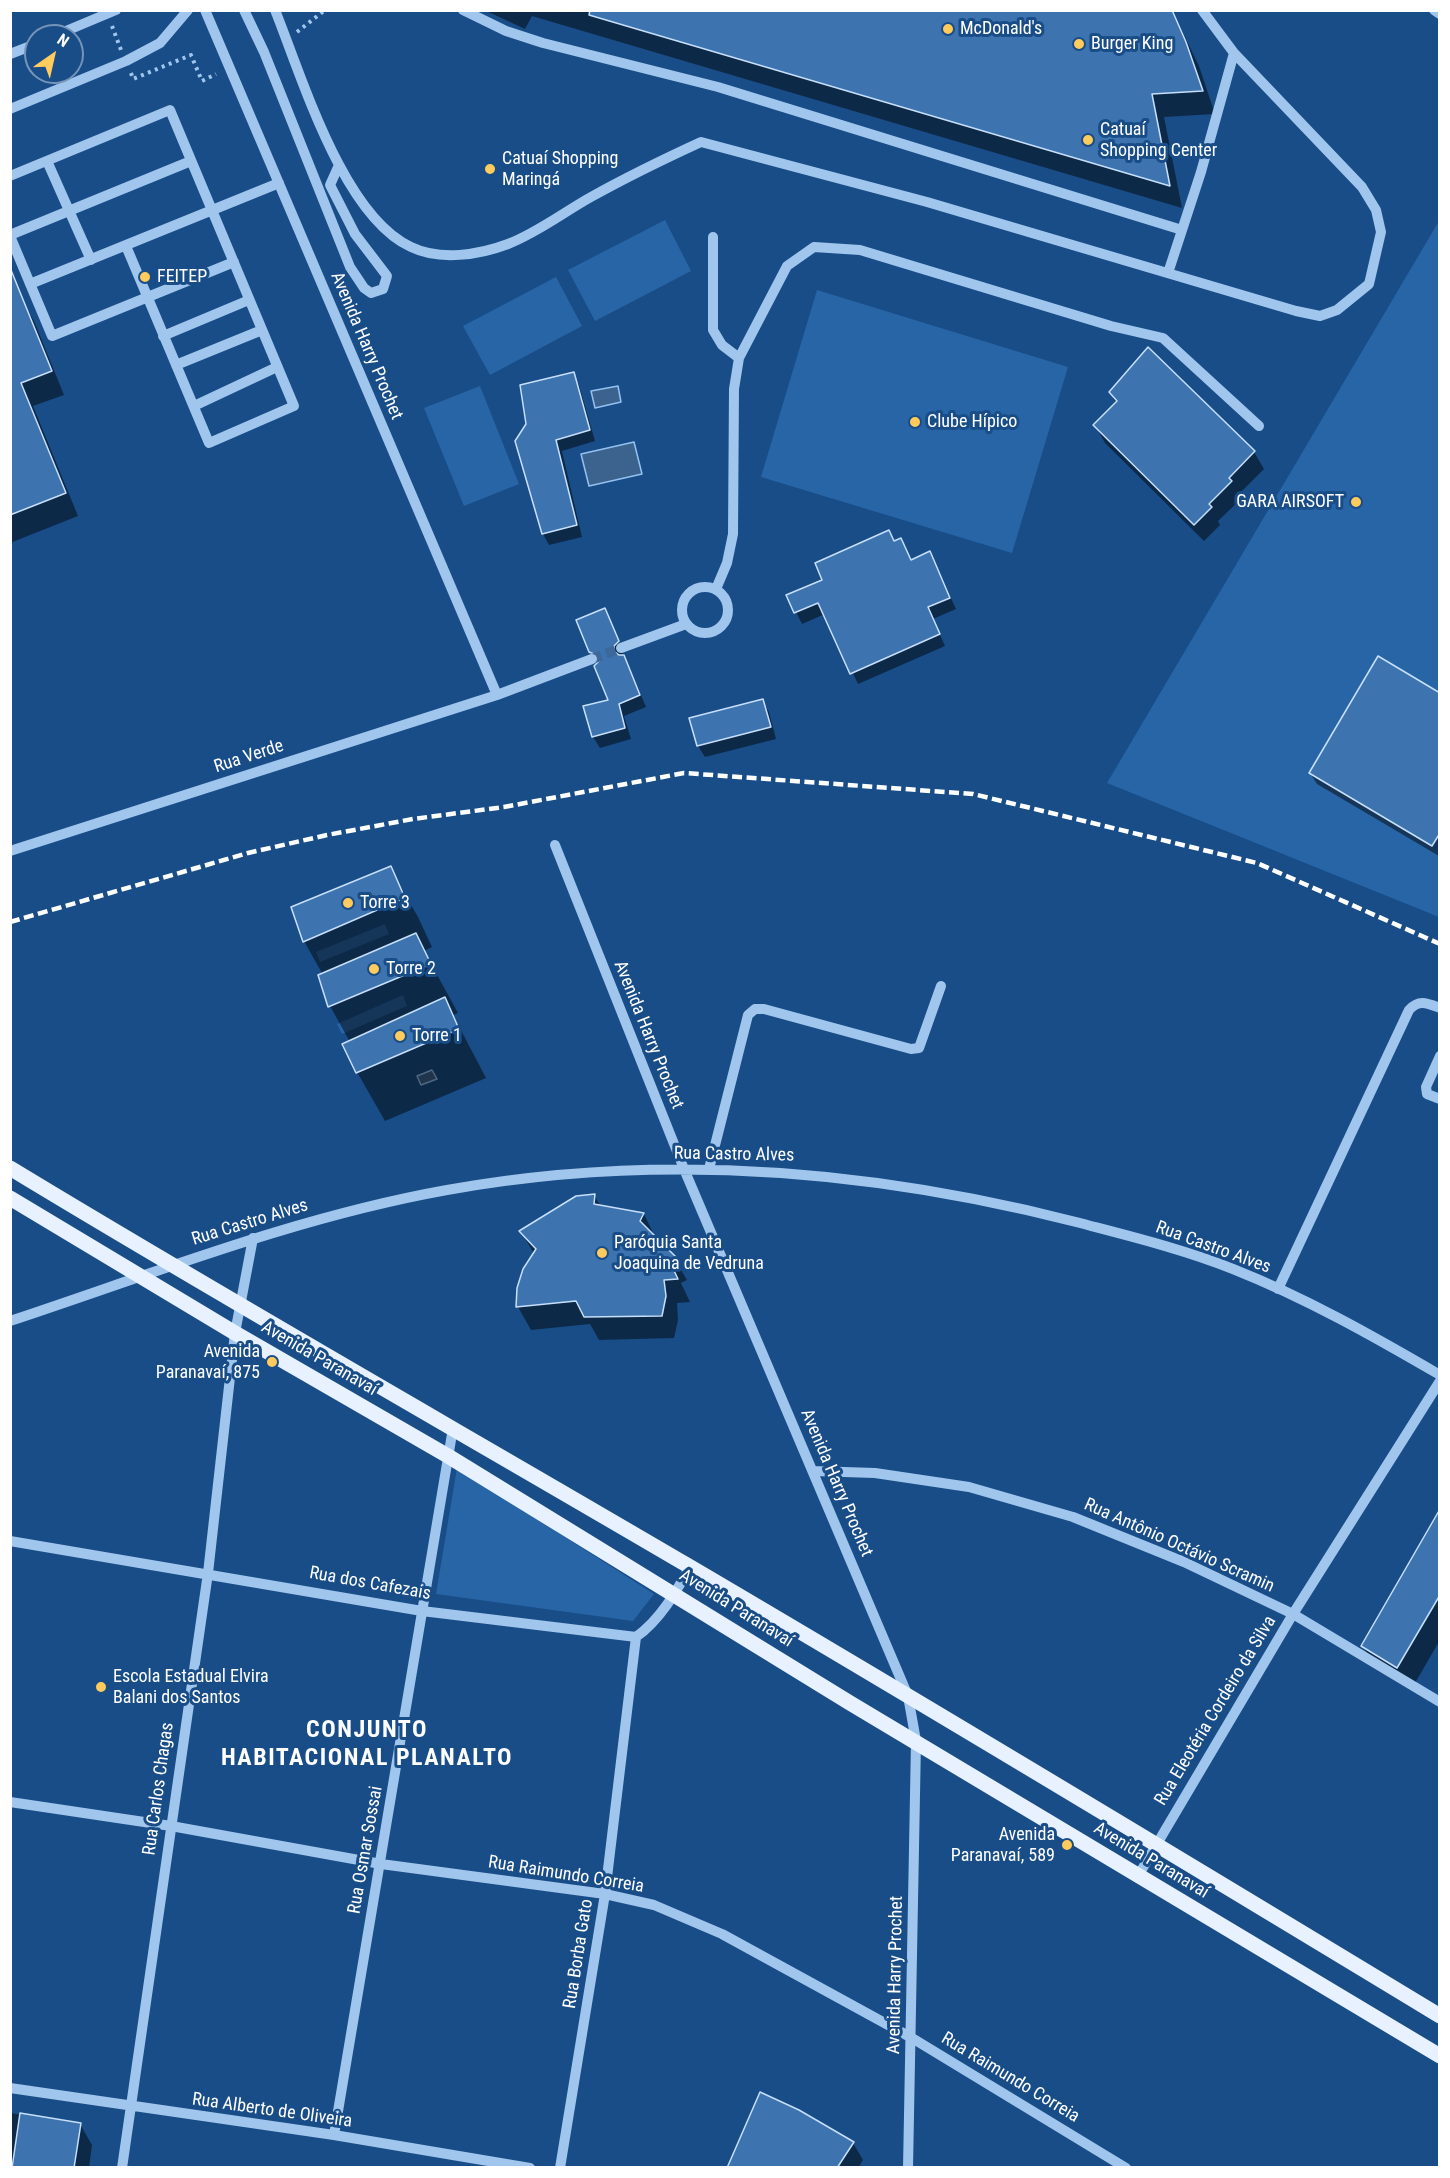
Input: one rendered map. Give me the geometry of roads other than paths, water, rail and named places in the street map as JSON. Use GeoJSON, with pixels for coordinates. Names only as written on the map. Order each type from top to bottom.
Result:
{"type":"FeatureCollection","features":[{"type":"Feature","properties":{"kind":"main road","name":"Avenida Paranavaí"},"geometry":{"type":"LineString","coordinates":[[10,1168],[240,1307],[453,1428],[908,1696],[1440,2016]]}},
{"type":"Feature","properties":{"kind":"main road","name":"Avenida Paranavaí"},"geometry":{"type":"LineString","coordinates":[[10,1198],[235,1333],[448,1456],[1138,1876],[1440,2056]]}},
{"type":"Feature","properties":{"kind":"street"},"geometry":{"type":"LineString","coordinates":[[83,24],[116,10]]}},
{"type":"Feature","properties":{"kind":"street"},"geometry":{"type":"LineString","coordinates":[[10,109],[126,61],[160,43],[188,10]]}},
{"type":"Feature","properties":{"kind":"street","name":"Avenida Harry Prochet"},"geometry":{"type":"LineString","coordinates":[[205,10],[497,695]]}},
{"type":"Feature","properties":{"kind":"street"},"geometry":{"type":"LineString","coordinates":[[244,10],[264,52],[350,267],[364,288],[371,293],[383,289],[387,276],[355,234],[330,185],[339,165]]}},
{"type":"Feature","properties":{"kind":"street"},"geometry":{"type":"LineString","coordinates":[[275,10],[339,165],[379,224],[410,247],[442,256],[483,252],[510,243],[592,196],[701,141],[927,202],[1320,316],[1337,310],[1369,284],[1381,232],[1376,210],[1362,187],[1234,53],[1202,10]]}},
{"type":"Feature","properties":{"kind":"street"},"geometry":{"type":"LineString","coordinates":[[463,10],[506,31],[543,43],[729,90],[1182,230]]}},
{"type":"Feature","properties":{"kind":"street"},"geometry":{"type":"LineString","coordinates":[[1168,273],[1234,53]]}},
{"type":"Feature","properties":{"kind":"street"},"geometry":{"type":"LineString","coordinates":[[10,176],[170,110],[294,406],[209,443],[126,246]]}},
{"type":"Feature","properties":{"kind":"street"},"geometry":{"type":"LineString","coordinates":[[47,161],[91,260]]}},
{"type":"Feature","properties":{"kind":"street"},"geometry":{"type":"LineString","coordinates":[[191,161],[10,236],[52,336],[234,262]]}},
{"type":"Feature","properties":{"kind":"street"},"geometry":{"type":"LineString","coordinates":[[30,284],[279,183]]}},
{"type":"Feature","properties":{"kind":"street"},"geometry":{"type":"LineString","coordinates":[[713,237],[713,330],[722,345],[739,358]]}},
{"type":"Feature","properties":{"kind":"street"},"geometry":{"type":"LineString","coordinates":[[716,589],[727,563],[733,534],[734,389],[739,358],[787,266],[814,247],[860,250],[1111,326],[1163,338],[1259,426]]}},
{"type":"Feature","properties":{"kind":"street"},"geometry":{"type":"LineString","coordinates":[[164,336],[249,300]]}},
{"type":"Feature","properties":{"kind":"street"},"geometry":{"type":"LineString","coordinates":[[176,365],[262,330]]}},
{"type":"Feature","properties":{"kind":"street"},"geometry":{"type":"LineString","coordinates":[[194,406],[277,366]]}},
{"type":"Feature","properties":{"kind":"street"},"geometry":{"type":"LineString","coordinates":[[698,587],[716,589],[723,595],[728,612],[719,628],[702,632],[686,624],[682,616],[684,598],[698,587]]}},
{"type":"Feature","properties":{"kind":"street"},"geometry":{"type":"LineString","coordinates":[[621,648],[686,624]]}},
{"type":"Feature","properties":{"kind":"street","name":"Rua Verde"},"geometry":{"type":"LineString","coordinates":[[10,851],[497,695],[592,659]]}},
{"type":"Feature","properties":{"kind":"street","name":"Avenida Harry Prochet"},"geometry":{"type":"LineString","coordinates":[[555,846],[684,1169],[908,1696],[916,1741],[909,2168]]}},
{"type":"Feature","properties":{"kind":"street"},"geometry":{"type":"LineString","coordinates":[[709,1169],[748,1015],[755,1009],[764,1009],[911,1049],[919,1048],[941,986]]}},
{"type":"Feature","properties":{"kind":"street"},"geometry":{"type":"LineString","coordinates":[[1278,1289],[1409,1010],[1416,1003],[1424,1002],[1440,1008]]}},
{"type":"Feature","properties":{"kind":"street"},"geometry":{"type":"LineString","coordinates":[[1440,1056],[1425,1087],[1427,1094],[1440,1099]]}},
{"type":"Feature","properties":{"kind":"street","name":"Rua Castro Alves"},"geometry":{"type":"LineString","coordinates":[[10,1321],[253,1238],[363,1208],[519,1179],[709,1169],[839,1177],[934,1190],[1135,1237],[1233,1269],[1341,1317],[1440,1375]]}},
{"type":"Feature","properties":{"kind":"street","name":"Rua Carlos Chagas"},"geometry":{"type":"LineString","coordinates":[[122,2168],[208,1573],[235,1333],[253,1238]]}},
{"type":"Feature","properties":{"kind":"street","name":"Rua Eleotéria Cordeiro da Silva"},"geometry":{"type":"LineString","coordinates":[[1138,1876],[1154,1845],[1293,1614],[1440,1381]]}},
{"type":"Feature","properties":{"kind":"street","name":"Rua Osmar Sossai"},"geometry":{"type":"LineString","coordinates":[[334,2135],[453,1428]]}},
{"type":"Feature","properties":{"kind":"street","name":"Rua Antônio Octávio Scramin"},"geometry":{"type":"LineString","coordinates":[[813,1471],[875,1473],[969,1487],[1073,1517],[1184,1562],[1293,1614],[1440,1702]]}},
{"type":"Feature","properties":{"kind":"street","name":"Rua dos Cafezais"},"geometry":{"type":"LineString","coordinates":[[10,1542],[208,1573],[422,1611],[636,1637]]}},
{"type":"Feature","properties":{"kind":"street"},"geometry":{"type":"LineString","coordinates":[[636,1637],[647,1630],[675,1594],[690,1567]]}},
{"type":"Feature","properties":{"kind":"street","name":"Rua Borba Gato"},"geometry":{"type":"LineString","coordinates":[[560,2168],[605,1894],[636,1637]]}},
{"type":"Feature","properties":{"kind":"street","name":"Rua Raimundo Correia"},"geometry":{"type":"LineString","coordinates":[[10,1802],[171,1826],[381,1864],[605,1894],[654,1905],[722,1934],[912,2038],[1126,2168]]}},
{"type":"Feature","properties":{"kind":"street","name":"Rua Alberto de Oliveira"},"geometry":{"type":"LineString","coordinates":[[10,2088],[132,2108],[334,2135],[530,2168]]}},
{"type":"Feature","properties":{"kind":"tunnel"},"geometry":{"type":"LineString","coordinates":[[592,659],[621,648]]}},
{"type":"Feature","properties":{"kind":"railway"},"geometry":{"type":"LineString","coordinates":[[10,922],[248,853],[327,835],[413,819],[504,807],[684,773],[973,794],[1257,863],[1440,944]]}},
{"type":"Feature","properties":{"kind":"place","name":"McDonald's"},"geometry":{"type":"Point","coordinates":[948,29]}},
{"type":"Feature","properties":{"kind":"place","name":"Burger King"},"geometry":{"type":"Point","coordinates":[1079,44]}},
{"type":"Feature","properties":{"kind":"place","name":"Catuaí Shopping Center"},"geometry":{"type":"Point","coordinates":[1088,140]}},
{"type":"Feature","properties":{"kind":"place","name":"Catuaí Shopping Maringá"},"geometry":{"type":"Point","coordinates":[490,169]}},
{"type":"Feature","properties":{"kind":"place","name":"FEITEP"},"geometry":{"type":"Point","coordinates":[145,277]}},
{"type":"Feature","properties":{"kind":"place","name":"Clube Hípico"},"geometry":{"type":"Point","coordinates":[915,422]}},
{"type":"Feature","properties":{"kind":"place","name":"GARA AIRSOFT"},"geometry":{"type":"Point","coordinates":[1356,502]}},
{"type":"Feature","properties":{"kind":"place","name":"Torre 3"},"geometry":{"type":"Point","coordinates":[348,903]}},
{"type":"Feature","properties":{"kind":"place","name":"Torre 2"},"geometry":{"type":"Point","coordinates":[374,969]}},
{"type":"Feature","properties":{"kind":"place","name":"Torre 1"},"geometry":{"type":"Point","coordinates":[400,1036]}},
{"type":"Feature","properties":{"kind":"place","name":"Paróquia Santa Joaquina de Vedruna"},"geometry":{"type":"Point","coordinates":[602,1253]}},
{"type":"Feature","properties":{"kind":"place","name":"Avenida Paranavaí, 875"},"geometry":{"type":"Point","coordinates":[272,1362]}},
{"type":"Feature","properties":{"kind":"place","name":"Escola Estadual Elvira Balani dos Santos"},"geometry":{"type":"Point","coordinates":[101,1687]}},
{"type":"Feature","properties":{"kind":"place","name":"Avenida Paranavaí, 589"},"geometry":{"type":"Point","coordinates":[1067,1845]}},
{"type":"Feature","properties":{"kind":"district","name":"CONJUNTO HABITACIONAL PLANALTO"},"geometry":{"type":"Point","coordinates":[367,1745]}}]}
